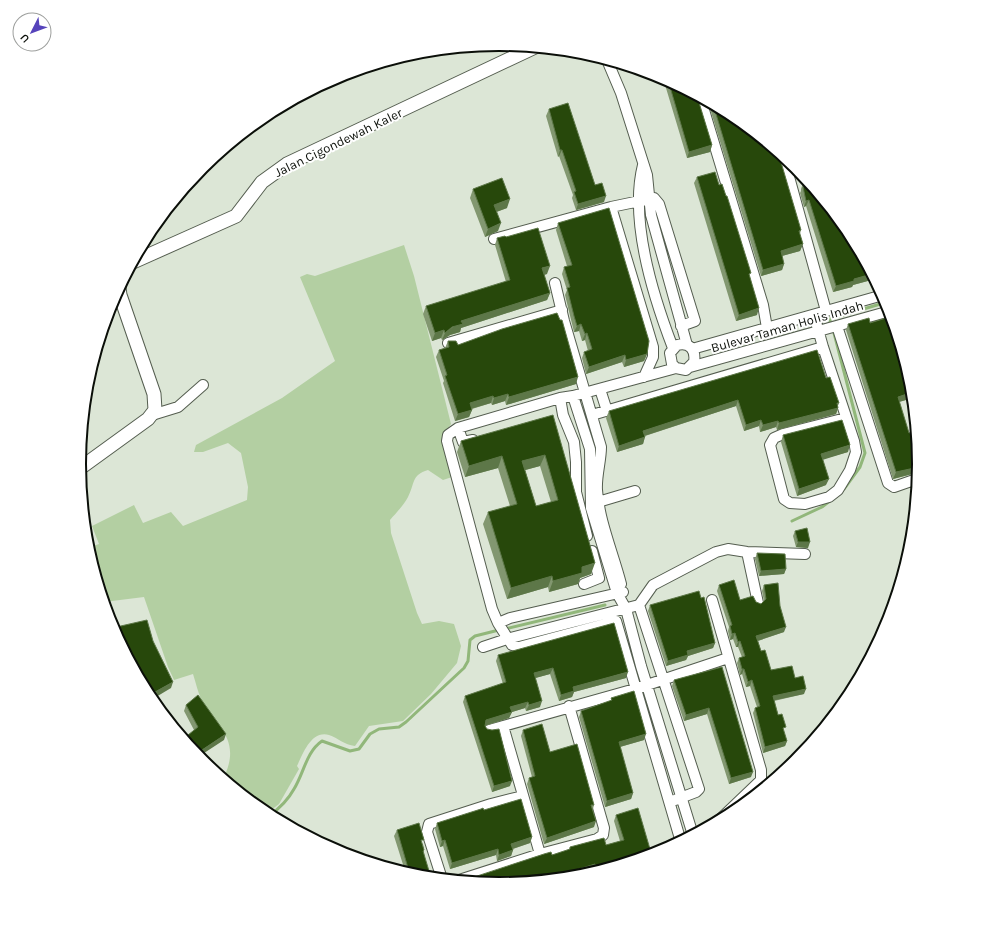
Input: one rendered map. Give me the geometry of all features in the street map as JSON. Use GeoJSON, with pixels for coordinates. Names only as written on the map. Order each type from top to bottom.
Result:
{"type":"FeatureCollection","features":[{"type":"Feature","properties":{"kind":"main road","name":"Jalan Cigondewah Kaler"},"geometry":{"type":"LineString","coordinates":[[141,259],[236,216],[262,182],[287,164],[526,52]]}},
{"type":"Feature","properties":{"kind":"main road"},"geometry":{"type":"LineString","coordinates":[[86,464],[152,415],[155,406],[154,394],[121,298]]}},
{"type":"Feature","properties":{"kind":"street"},"geometry":{"type":"LineString","coordinates":[[610,66],[622,93],[647,175],[648,198],[653,222],[681,326],[695,355],[694,362],[684,368]]}},
{"type":"Feature","properties":{"kind":"street"},"geometry":{"type":"LineString","coordinates":[[702,104],[763,305],[767,328]]}},
{"type":"Feature","properties":{"kind":"street"},"geometry":{"type":"LineString","coordinates":[[643,165],[638,201],[640,231],[667,332],[673,348]]}},
{"type":"Feature","properties":{"kind":"street"},"geometry":{"type":"LineString","coordinates":[[787,168],[826,311]]}},
{"type":"Feature","properties":{"kind":"street"},"geometry":{"type":"LineString","coordinates":[[494,239],[611,207],[648,198],[654,198],[660,204],[695,321],[681,326]]}},
{"type":"Feature","properties":{"kind":"street"},"geometry":{"type":"LineString","coordinates":[[611,207],[654,352],[644,377]]}},
{"type":"Feature","properties":{"kind":"street"},"geometry":{"type":"LineString","coordinates":[[555,283],[601,447],[602,462],[597,488],[598,502],[622,599],[692,830]]}},
{"type":"Feature","properties":{"kind":"street","name":"Bulevar Taman Holis Indah"},"geometry":{"type":"LineString","coordinates":[[458,428],[560,398],[684,368],[816,323],[826,311],[877,297]]}},
{"type":"Feature","properties":{"kind":"street"},"geometry":{"type":"LineString","coordinates":[[448,343],[562,310]]}},
{"type":"Feature","properties":{"kind":"street","name":"Bulevar Taman Holis Indah"},"geometry":{"type":"LineString","coordinates":[[690,347],[767,328],[816,323],[837,326],[884,313]]}},
{"type":"Feature","properties":{"kind":"street"},"geometry":{"type":"LineString","coordinates":[[816,323],[854,441],[856,452],[850,470],[838,490],[828,497],[805,504],[790,503],[784,499],[770,445],[774,438],[783,434],[846,418]]}},
{"type":"Feature","properties":{"kind":"street"},"geometry":{"type":"LineString","coordinates":[[837,326],[888,484],[894,487],[912,481]]}},
{"type":"Feature","properties":{"kind":"street"},"geometry":{"type":"LineString","coordinates":[[650,338],[667,332]]}},
{"type":"Feature","properties":{"kind":"street"},"geometry":{"type":"LineString","coordinates":[[690,347],[677,345],[670,353],[670,359],[684,368],[690,386]]}},
{"type":"Feature","properties":{"kind":"street"},"geometry":{"type":"LineString","coordinates":[[592,415],[823,347]]}},
{"type":"Feature","properties":{"kind":"street"},"geometry":{"type":"LineString","coordinates":[[152,415],[178,408],[203,385]]}},
{"type":"Feature","properties":{"kind":"street"},"geometry":{"type":"LineString","coordinates":[[600,389],[606,411]]}},
{"type":"Feature","properties":{"kind":"street"},"geometry":{"type":"LineString","coordinates":[[573,396],[590,449],[591,508],[622,599],[615,617],[679,836]]}},
{"type":"Feature","properties":{"kind":"street"},"geometry":{"type":"LineString","coordinates":[[560,398],[560,416],[574,442],[576,492],[599,578],[584,584]]}},
{"type":"Feature","properties":{"kind":"street"},"geometry":{"type":"LineString","coordinates":[[481,438],[464,443],[458,428],[448,435],[447,441],[492,609],[502,630]]}},
{"type":"Feature","properties":{"kind":"street"},"geometry":{"type":"LineString","coordinates":[[598,502],[635,491]]}},
{"type":"Feature","properties":{"kind":"street"},"geometry":{"type":"LineString","coordinates":[[639,605],[653,585],[689,568],[716,552],[728,549],[747,552],[805,554]]}},
{"type":"Feature","properties":{"kind":"street"},"geometry":{"type":"LineString","coordinates":[[747,552],[758,603]]}},
{"type":"Feature","properties":{"kind":"street"},"geometry":{"type":"LineString","coordinates":[[483,647],[502,630],[510,618],[622,599],[639,605]]}},
{"type":"Feature","properties":{"kind":"street"},"geometry":{"type":"LineString","coordinates":[[712,600],[761,770],[761,780],[738,802]]}},
{"type":"Feature","properties":{"kind":"street"},"geometry":{"type":"LineString","coordinates":[[639,605],[662,680],[699,789],[696,792],[669,802]]}},
{"type":"Feature","properties":{"kind":"street"},"geometry":{"type":"LineString","coordinates":[[502,630],[615,617]]}},
{"type":"Feature","properties":{"kind":"street"},"geometry":{"type":"LineString","coordinates":[[489,730],[569,706],[635,689],[728,658]]}},
{"type":"Feature","properties":{"kind":"street"},"geometry":{"type":"LineString","coordinates":[[469,877],[540,854],[597,839],[603,835],[604,828],[569,706]]}},
{"type":"Feature","properties":{"kind":"street"},"geometry":{"type":"LineString","coordinates":[[503,726],[540,854]]}},
{"type":"Feature","properties":{"kind":"street"},"geometry":{"type":"LineString","coordinates":[[440,873],[427,832],[429,824],[491,804],[523,796]]}},
{"type":"Feature","properties":{"kind":"green space"},"geometry":{"type":"Polygon","coordinates":[[[404,245],[414,276],[451,424],[445,437],[444,450],[452,477],[443,480],[428,470],[419,474],[414,480],[406,500],[390,520],[391,533],[422,624],[439,621],[454,624],[461,646],[457,663],[431,694],[403,721],[369,726],[355,746],[323,734],[313,739],[308,744],[302,755],[297,766],[299,769],[279,804],[272,809],[248,793],[225,774],[229,763],[230,752],[226,735],[202,701],[193,674],[174,680],[168,667],[144,597],[109,601],[100,572],[94,546],[99,544],[92,526],[134,505],[143,523],[171,512],[183,526],[247,500],[248,487],[241,453],[228,443],[203,452],[194,452],[196,445],[282,398],[335,361],[300,277],[307,274],[315,276],[404,245]]]}},
{"type":"Feature","properties":{"kind":"building"},"geometry":{"type":"Polygon","coordinates":[[[670,88],[699,102],[712,145],[689,152],[670,88]]]}},
{"type":"Feature","properties":{"kind":"building"},"geometry":{"type":"Polygon","coordinates":[[[568,103],[595,185],[602,183],[606,196],[578,204],[574,192],[576,191],[562,150],[560,150],[549,109],[568,103]]]}},
{"type":"Feature","properties":{"kind":"building"},"geometry":{"type":"Polygon","coordinates":[[[715,112],[751,136],[781,162],[801,230],[799,231],[803,244],[781,251],[784,264],[763,270],[715,112]]]}},
{"type":"Feature","properties":{"kind":"building"},"geometry":{"type":"Polygon","coordinates":[[[715,172],[719,185],[722,184],[727,196],[751,273],[749,274],[759,308],[739,315],[697,177],[715,172]]]}},
{"type":"Feature","properties":{"kind":"building"},"geometry":{"type":"Polygon","coordinates":[[[502,178],[510,199],[494,205],[501,223],[488,229],[473,189],[502,178]]]}},
{"type":"Feature","properties":{"kind":"building"},"geometry":{"type":"Polygon","coordinates":[[[803,185],[828,213],[858,258],[867,275],[836,286],[809,200],[806,201],[803,185]]]}},
{"type":"Feature","properties":{"kind":"building"},"geometry":{"type":"Polygon","coordinates":[[[609,208],[649,341],[647,354],[626,360],[625,355],[589,367],[584,352],[592,349],[587,333],[585,334],[581,324],[577,326],[574,316],[567,288],[570,287],[564,267],[572,265],[558,223],[609,208]]]}},
{"type":"Feature","properties":{"kind":"building"},"geometry":{"type":"Polygon","coordinates":[[[538,228],[550,266],[542,268],[550,293],[461,321],[463,324],[452,327],[445,333],[444,330],[435,333],[426,306],[510,280],[497,238],[538,228]]]}},
{"type":"Feature","properties":{"kind":"building"},"geometry":{"type":"Polygon","coordinates":[[[557,313],[560,320],[562,320],[578,377],[509,397],[508,394],[494,398],[493,396],[470,403],[472,410],[458,414],[445,376],[447,375],[439,350],[449,347],[448,341],[456,341],[458,345],[502,329],[557,313]]]}},
{"type":"Feature","properties":{"kind":"building"},"geometry":{"type":"Polygon","coordinates":[[[885,316],[891,332],[899,357],[905,384],[907,394],[898,397],[909,433],[911,432],[912,437],[913,468],[896,472],[848,324],[869,318],[870,323],[886,318],[885,316]]]}},
{"type":"Feature","properties":{"kind":"building"},"geometry":{"type":"Polygon","coordinates":[[[817,350],[826,378],[830,377],[839,403],[837,403],[838,408],[779,423],[778,421],[763,425],[761,420],[746,425],[738,400],[643,431],[645,437],[619,446],[609,411],[817,350]]]}},
{"type":"Feature","properties":{"kind":"building"},"geometry":{"type":"Polygon","coordinates":[[[553,415],[595,563],[582,567],[582,573],[553,581],[552,576],[511,588],[488,512],[517,504],[502,456],[469,466],[461,441],[553,415]],[[545,455],[522,461],[536,506],[558,500],[545,455]]]}},
{"type":"Feature","properties":{"kind":"building"},"geometry":{"type":"Polygon","coordinates":[[[842,420],[850,445],[821,454],[829,479],[799,489],[783,435],[842,420]]]}},
{"type":"Feature","properties":{"kind":"building"},"geometry":{"type":"Polygon","coordinates":[[[807,528],[810,542],[798,542],[795,531],[807,528]]]}},
{"type":"Feature","properties":{"kind":"building"},"geometry":{"type":"Polygon","coordinates":[[[757,553],[785,554],[786,569],[761,571],[757,553]]]}},
{"type":"Feature","properties":{"kind":"building"},"geometry":{"type":"Polygon","coordinates":[[[734,580],[740,600],[753,596],[756,602],[761,604],[766,599],[764,585],[778,583],[780,606],[786,627],[756,636],[761,651],[765,650],[771,670],[792,666],[795,678],[803,676],[806,689],[773,696],[778,715],[782,714],[786,727],[783,728],[787,741],[765,747],[755,708],[760,706],[752,680],[748,682],[744,669],[742,669],[739,658],[745,656],[740,641],[738,642],[735,633],[732,634],[730,626],[732,625],[719,585],[734,580]]]}},
{"type":"Feature","properties":{"kind":"building"},"geometry":{"type":"Polygon","coordinates":[[[699,591],[701,598],[704,597],[715,643],[687,651],[688,655],[668,661],[650,605],[699,591]]]}},
{"type":"Feature","properties":{"kind":"building"},"geometry":{"type":"Polygon","coordinates":[[[147,620],[153,641],[173,682],[155,693],[141,671],[119,626],[147,620]]]}},
{"type":"Feature","properties":{"kind":"building"},"geometry":{"type":"Polygon","coordinates":[[[614,623],[628,672],[573,687],[574,691],[561,695],[553,668],[534,673],[542,701],[529,705],[528,702],[510,707],[512,712],[486,720],[485,726],[487,729],[499,729],[512,781],[494,786],[465,696],[506,682],[498,655],[614,623]]]}},
{"type":"Feature","properties":{"kind":"building"},"geometry":{"type":"Polygon","coordinates":[[[722,667],[753,772],[731,778],[709,708],[686,715],[674,680],[722,667]]]}},
{"type":"Feature","properties":{"kind":"building"},"geometry":{"type":"Polygon","coordinates":[[[634,691],[646,734],[619,742],[633,793],[607,801],[581,711],[612,700],[611,698],[634,691]]]}},
{"type":"Feature","properties":{"kind":"building"},"geometry":{"type":"Polygon","coordinates":[[[198,695],[226,734],[201,751],[188,735],[198,727],[186,705],[198,695]]]}},
{"type":"Feature","properties":{"kind":"building"},"geometry":{"type":"Polygon","coordinates":[[[542,724],[550,752],[577,744],[594,805],[591,805],[596,821],[547,838],[529,778],[535,776],[523,730],[542,724]]]}},
{"type":"Feature","properties":{"kind":"building"},"geometry":{"type":"Polygon","coordinates":[[[521,799],[532,837],[511,844],[513,850],[499,855],[498,849],[452,863],[445,840],[442,841],[437,823],[483,808],[484,810],[521,799]]]}},
{"type":"Feature","properties":{"kind":"building"},"geometry":{"type":"Polygon","coordinates":[[[638,808],[650,850],[607,864],[596,867],[595,864],[572,871],[527,877],[474,877],[544,854],[551,852],[552,855],[570,849],[570,847],[604,838],[606,845],[624,840],[616,815],[638,808]]]}},
{"type":"Feature","properties":{"kind":"building"},"geometry":{"type":"Polygon","coordinates":[[[419,823],[424,840],[421,840],[423,851],[429,871],[408,868],[397,830],[419,823]]]}},
{"type":"Feature","properties":{"kind":"waterway"},"geometry":{"type":"LineString","coordinates":[[830,321],[830,319],[881,304]]}},
{"type":"Feature","properties":{"kind":"waterway"},"geometry":{"type":"LineString","coordinates":[[834,333],[865,453],[860,467],[844,489]]}},
{"type":"Feature","properties":{"kind":"waterway"},"geometry":{"type":"LineString","coordinates":[[792,521],[822,507],[831,500]]}},
{"type":"Feature","properties":{"kind":"waterway"},"geometry":{"type":"LineString","coordinates":[[505,629],[605,605]]}},
{"type":"Feature","properties":{"kind":"waterway"},"geometry":{"type":"LineString","coordinates":[[275,811],[289,797],[312,751],[322,741],[350,751],[359,749],[370,734],[379,729],[399,727],[464,668],[468,661],[470,640],[475,636],[499,630]]}}]}
